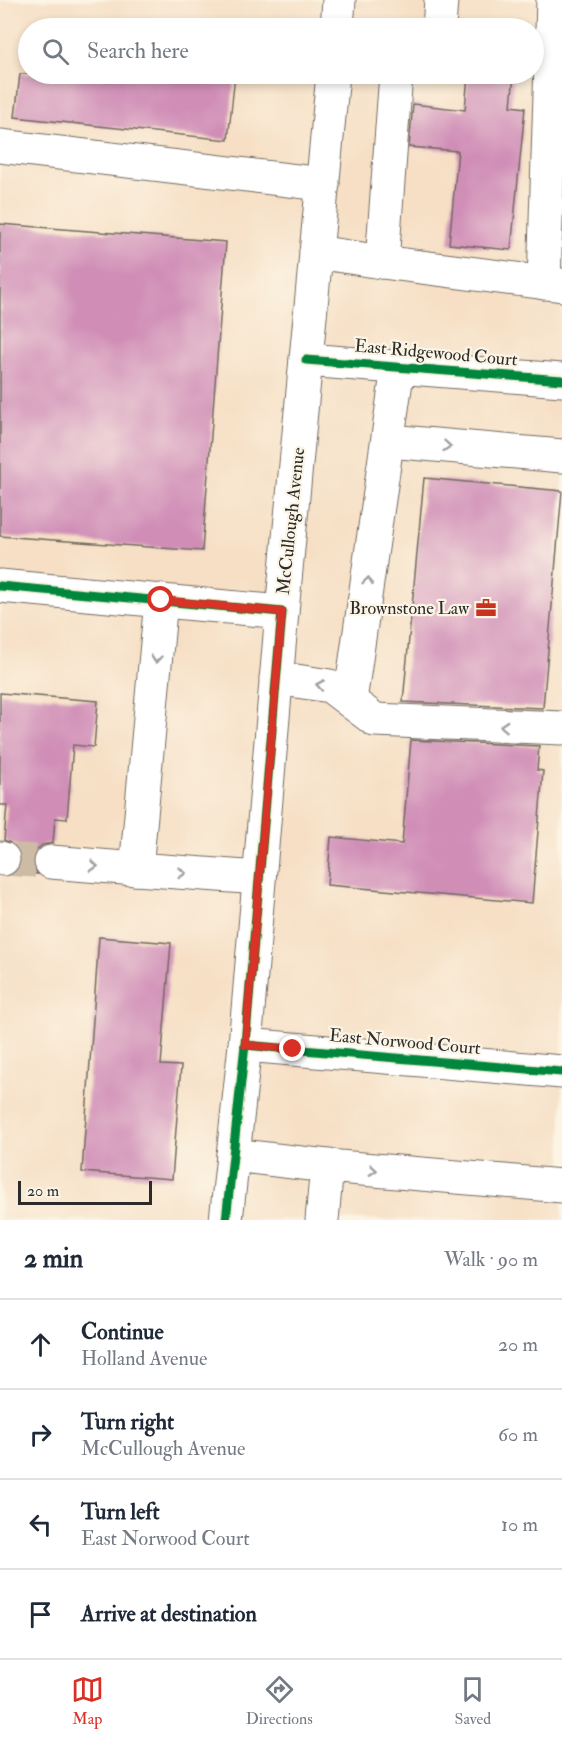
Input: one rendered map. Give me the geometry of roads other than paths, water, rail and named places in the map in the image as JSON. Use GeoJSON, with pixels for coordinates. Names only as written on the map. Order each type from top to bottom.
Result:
{"type":"FeatureCollection","features":[{"type":"Feature","properties":{"kind":"main road"},"geometry":{"type":"LineString","coordinates":[[338,18],[339,0]]}},
{"type":"Feature","properties":{"kind":"main road"},"geometry":{"type":"LineString","coordinates":[[439,18],[441,0]]}},
{"type":"Feature","properties":{"kind":"main road"},"geometry":{"type":"LineString","coordinates":[[316,252],[553,284],[553,0]]}},
{"type":"Feature","properties":{"kind":"main road","name":"McCullough Avenue"},"geometry":{"type":"LineString","coordinates":[[226,1220],[245,1045],[276,678],[332,84]]}},
{"type":"Feature","properties":{"kind":"main road"},"geometry":{"type":"LineString","coordinates":[[382,262],[395,84]]}},
{"type":"Feature","properties":{"kind":"main road"},"geometry":{"type":"LineString","coordinates":[[0,146],[323,184]]}},
{"type":"Feature","properties":{"kind":"main road","name":"East Ridgewood Court"},"geometry":{"type":"LineString","coordinates":[[306,360],[562,380]]}},
{"type":"Feature","properties":{"kind":"main road"},"geometry":{"type":"LineString","coordinates":[[350,701],[398,367]]}},
{"type":"Feature","properties":{"kind":"main road"},"geometry":{"type":"LineString","coordinates":[[389,441],[562,456]]}},
{"type":"Feature","properties":{"kind":"main road"},"geometry":{"type":"LineString","coordinates":[[0,586],[282,612]]}},
{"type":"Feature","properties":{"kind":"main road"},"geometry":{"type":"LineString","coordinates":[[136,870],[161,600]]}},
{"type":"Feature","properties":{"kind":"main road"},"geometry":{"type":"LineString","coordinates":[[276,678],[330,686],[375,720],[562,728]]}},
{"type":"Feature","properties":{"kind":"main road"},"geometry":{"type":"LineString","coordinates":[[51,862],[259,878]]}},
{"type":"Feature","properties":{"kind":"main road","name":"East Norwood Court"},"geometry":{"type":"LineString","coordinates":[[245,1045],[562,1072]]}},
{"type":"Feature","properties":{"kind":"main road"},"geometry":{"type":"LineString","coordinates":[[233,1155],[327,1166],[562,1186]]}},
{"type":"Feature","properties":{"kind":"main road"},"geometry":{"type":"LineString","coordinates":[[322,1220],[327,1166]]}},
{"type":"Feature","properties":{"kind":"tunnel"},"geometry":{"type":"LineString","coordinates":[[3,859],[51,862]]}},
{"type":"Feature","properties":{"kind":"place","name":"Brownstone Law"},"geometry":{"type":"Point","coordinates":[486,608]}}]}
